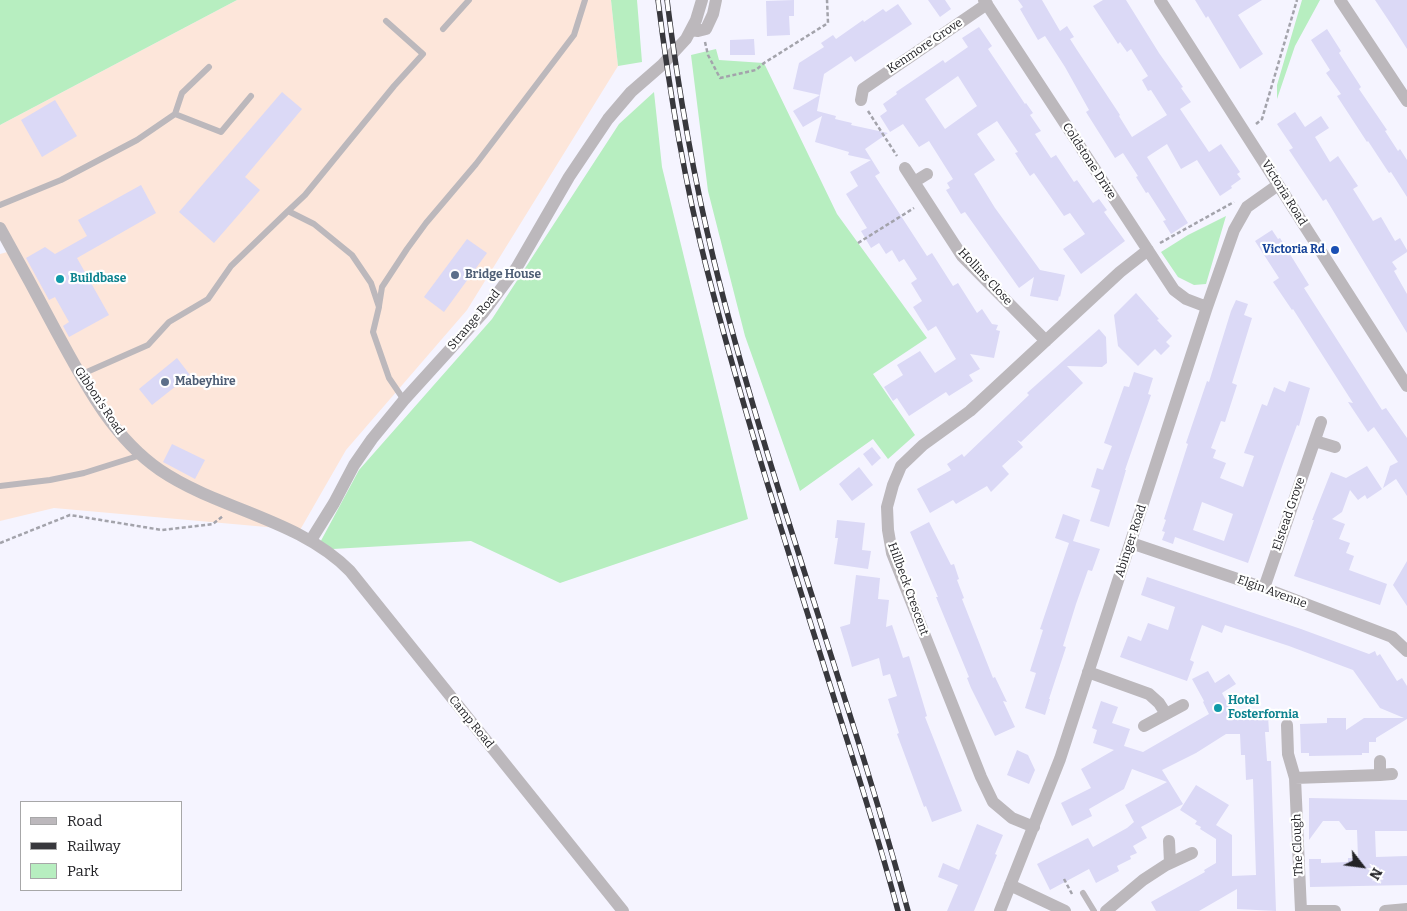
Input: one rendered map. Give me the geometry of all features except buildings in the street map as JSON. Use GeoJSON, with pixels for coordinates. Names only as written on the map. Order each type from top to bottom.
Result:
{"type":"FeatureCollection","features":[{"type":"Feature","properties":{"kind":"street","name":"Strange Road"},"geometry":{"type":"LineString","coordinates":[[698,30],[702,0]]}},
{"type":"Feature","properties":{"kind":"street","name":"Strange Road"},"geometry":{"type":"LineString","coordinates":[[311,540],[334,504],[358,459],[372,439],[404,400],[483,313],[517,267],[569,177],[608,120],[631,92],[698,30],[708,26],[716,0]]}},
{"type":"Feature","properties":{"kind":"street","name":"Victoria Road"},"geometry":{"type":"LineString","coordinates":[[1160,0],[1407,386]]}},
{"type":"Feature","properties":{"kind":"street"},"geometry":{"type":"LineString","coordinates":[[1340,0],[1407,101]]}},
{"type":"Feature","properties":{"kind":"street","name":"Kenmore Grove"},"geometry":{"type":"LineString","coordinates":[[859,91],[985,2]]}},
{"type":"Feature","properties":{"kind":"street","name":"Coldstone Drive"},"geometry":{"type":"LineString","coordinates":[[985,2],[1174,290],[1193,302],[1207,307]]}},
{"type":"Feature","properties":{"kind":"street","name":"Hollins Close"},"geometry":{"type":"LineString","coordinates":[[905,168],[962,256],[1046,340]]}},
{"type":"Feature","properties":{"kind":"street"},"geometry":{"type":"LineString","coordinates":[[914,182],[927,174]]}},
{"type":"Feature","properties":{"kind":"street","name":"Abinger Road"},"geometry":{"type":"LineString","coordinates":[[1000,911],[1060,759],[1207,307],[1238,220],[1247,207],[1278,184]]}},
{"type":"Feature","properties":{"kind":"street","name":"Gibbon's Road"},"geometry":{"type":"LineString","coordinates":[[0,228],[80,375],[124,438],[161,470],[186,484],[311,540]]}},
{"type":"Feature","properties":{"kind":"street","name":"Hillbeck Crescent"},"geometry":{"type":"LineString","coordinates":[[1034,827],[1012,818],[993,802],[981,777],[892,553],[888,530],[888,507],[893,485],[901,466],[923,445],[970,411],[1120,272],[1148,250]]}},
{"type":"Feature","properties":{"kind":"street","name":"Elstead Grove"},"geometry":{"type":"LineString","coordinates":[[1264,588],[1321,422]]}},
{"type":"Feature","properties":{"kind":"street"},"geometry":{"type":"LineString","coordinates":[[1315,441],[1334,447]]}},
{"type":"Feature","properties":{"kind":"street","name":"Camp Road"},"geometry":{"type":"LineString","coordinates":[[311,540],[327,550],[350,571],[623,911]]}},
{"type":"Feature","properties":{"kind":"street","name":"Elgin Avenue"},"geometry":{"type":"LineString","coordinates":[[1131,542],[1264,588],[1392,637],[1407,651]]}},
{"type":"Feature","properties":{"kind":"street"},"geometry":{"type":"LineString","coordinates":[[1088,672],[1149,694],[1159,703],[1166,714]]}},
{"type":"Feature","properties":{"kind":"street"},"geometry":{"type":"LineString","coordinates":[[1144,726],[1183,705]]}},
{"type":"Feature","properties":{"kind":"street","name":"The Clough"},"geometry":{"type":"LineString","coordinates":[[1288,725],[1288,754],[1296,778],[1301,911]]}},
{"type":"Feature","properties":{"kind":"street"},"geometry":{"type":"LineString","coordinates":[[1296,778],[1386,775],[1380,761]]}},
{"type":"Feature","properties":{"kind":"street"},"geometry":{"type":"LineString","coordinates":[[1169,841],[1170,863]]}},
{"type":"Feature","properties":{"kind":"street"},"geometry":{"type":"LineString","coordinates":[[1106,911],[1143,880],[1170,863],[1192,853]]}},
{"type":"Feature","properties":{"kind":"street"},"geometry":{"type":"LineString","coordinates":[[1010,884],[1065,911]]}},
{"type":"Feature","properties":{"kind":"street"},"geometry":{"type":"LineString","coordinates":[[1385,911],[1407,909]]}},
{"type":"Feature","properties":{"kind":"street"},"geometry":{"type":"LineString","coordinates":[[1306,911],[1335,911]]}},
{"type":"Feature","properties":{"kind":"lane"},"geometry":{"type":"LineString","coordinates":[[444,29],[469,0]]}},
{"type":"Feature","properties":{"kind":"lane"},"geometry":{"type":"LineString","coordinates":[[404,400],[389,378],[373,332],[382,287],[406,249],[476,164],[574,35],[585,0]]}},
{"type":"Feature","properties":{"kind":"lane"},"geometry":{"type":"LineString","coordinates":[[80,375],[148,345],[169,322],[208,299],[231,266],[305,195],[394,86],[423,54],[386,21]]}},
{"type":"Feature","properties":{"kind":"lane"},"geometry":{"type":"LineString","coordinates":[[0,204],[61,180],[137,140],[176,114],[182,93],[210,67]]}},
{"type":"Feature","properties":{"kind":"lane"},"geometry":{"type":"LineString","coordinates":[[176,114],[221,132],[250,96]]}},
{"type":"Feature","properties":{"kind":"lane"},"geometry":{"type":"LineString","coordinates":[[288,211],[314,224],[352,255],[371,283],[379,307]]}},
{"type":"Feature","properties":{"kind":"lane"},"geometry":{"type":"LineString","coordinates":[[0,486],[50,480],[84,473],[142,455]]}},
{"type":"Feature","properties":{"kind":"lane"},"geometry":{"type":"LineString","coordinates":[[1083,893],[1094,911]]}},
{"type":"Feature","properties":{"kind":"path"},"geometry":{"type":"LineString","coordinates":[[698,30],[720,78],[756,70],[828,23],[827,0]]}},
{"type":"Feature","properties":{"kind":"path"},"geometry":{"type":"LineString","coordinates":[[1245,133],[1262,118],[1297,0]]}},
{"type":"Feature","properties":{"kind":"path"},"geometry":{"type":"LineString","coordinates":[[859,91],[905,168]]}},
{"type":"Feature","properties":{"kind":"path"},"geometry":{"type":"LineString","coordinates":[[1148,250],[1242,198],[1254,202]]}},
{"type":"Feature","properties":{"kind":"path"},"geometry":{"type":"LineString","coordinates":[[858,244],[926,200]]}},
{"type":"Feature","properties":{"kind":"path"},"geometry":{"type":"LineString","coordinates":[[0,543],[70,515],[162,530],[213,524],[233,506]]}},
{"type":"Feature","properties":{"kind":"path"},"geometry":{"type":"LineString","coordinates":[[1064,879],[1073,896]]}},
{"type":"Feature","properties":{"kind":"shaded area"},"geometry":{"type":"Polygon","coordinates":[[[237,0],[611,0],[618,66],[467,310],[346,450],[300,530],[54,508],[0,521],[0,254],[11,251],[0,232],[0,125],[237,0]]]}},
{"type":"Feature","properties":{"kind":"green space"},"geometry":{"type":"Polygon","coordinates":[[[0,0],[237,0],[0,125],[0,0]]]}},
{"type":"Feature","properties":{"kind":"green space"},"geometry":{"type":"Polygon","coordinates":[[[611,0],[637,0],[642,62],[618,66],[611,0]]]}},
{"type":"Feature","properties":{"kind":"green space"},"geometry":{"type":"Polygon","coordinates":[[[1302,0],[1320,0],[1295,46],[1277,99],[1277,85],[1302,0]]]}},
{"type":"Feature","properties":{"kind":"green space"},"geometry":{"type":"Polygon","coordinates":[[[716,49],[719,60],[764,63],[837,214],[927,338],[873,374],[915,435],[888,459],[873,439],[800,491],[745,336],[708,191],[691,55],[716,49]]]}},
{"type":"Feature","properties":{"kind":"green space"},"geometry":{"type":"Polygon","coordinates":[[[654,92],[662,167],[748,519],[560,583],[471,541],[316,550],[359,470],[492,319],[619,124],[654,92]]]}},
{"type":"Feature","properties":{"kind":"green space"},"geometry":{"type":"Polygon","coordinates":[[[1226,216],[1206,284],[1194,285],[1178,277],[1161,252],[1188,235],[1226,216]]]}},
{"type":"Feature","properties":{"kind":"railway"},"geometry":{"type":"LineString","coordinates":[[658,0],[672,100],[684,167],[720,320],[767,482],[867,804],[898,911]]}},
{"type":"Feature","properties":{"kind":"railway"},"geometry":{"type":"LineString","coordinates":[[667,0],[681,99],[693,164],[706,229],[735,343],[885,830],[908,911]]}},
{"type":"Feature","properties":{"kind":"place","name":"Victoria Rd"},"geometry":{"type":"Point","coordinates":[1335,250]}},
{"type":"Feature","properties":{"kind":"place","name":"Bridge House"},"geometry":{"type":"Point","coordinates":[455,275]}},
{"type":"Feature","properties":{"kind":"place","name":"Buildbase"},"geometry":{"type":"Point","coordinates":[60,279]}},
{"type":"Feature","properties":{"kind":"place","name":"Mabeyhire"},"geometry":{"type":"Point","coordinates":[165,382]}},
{"type":"Feature","properties":{"kind":"place","name":"Hotel Fosterfornia"},"geometry":{"type":"Point","coordinates":[1218,708]}}]}
